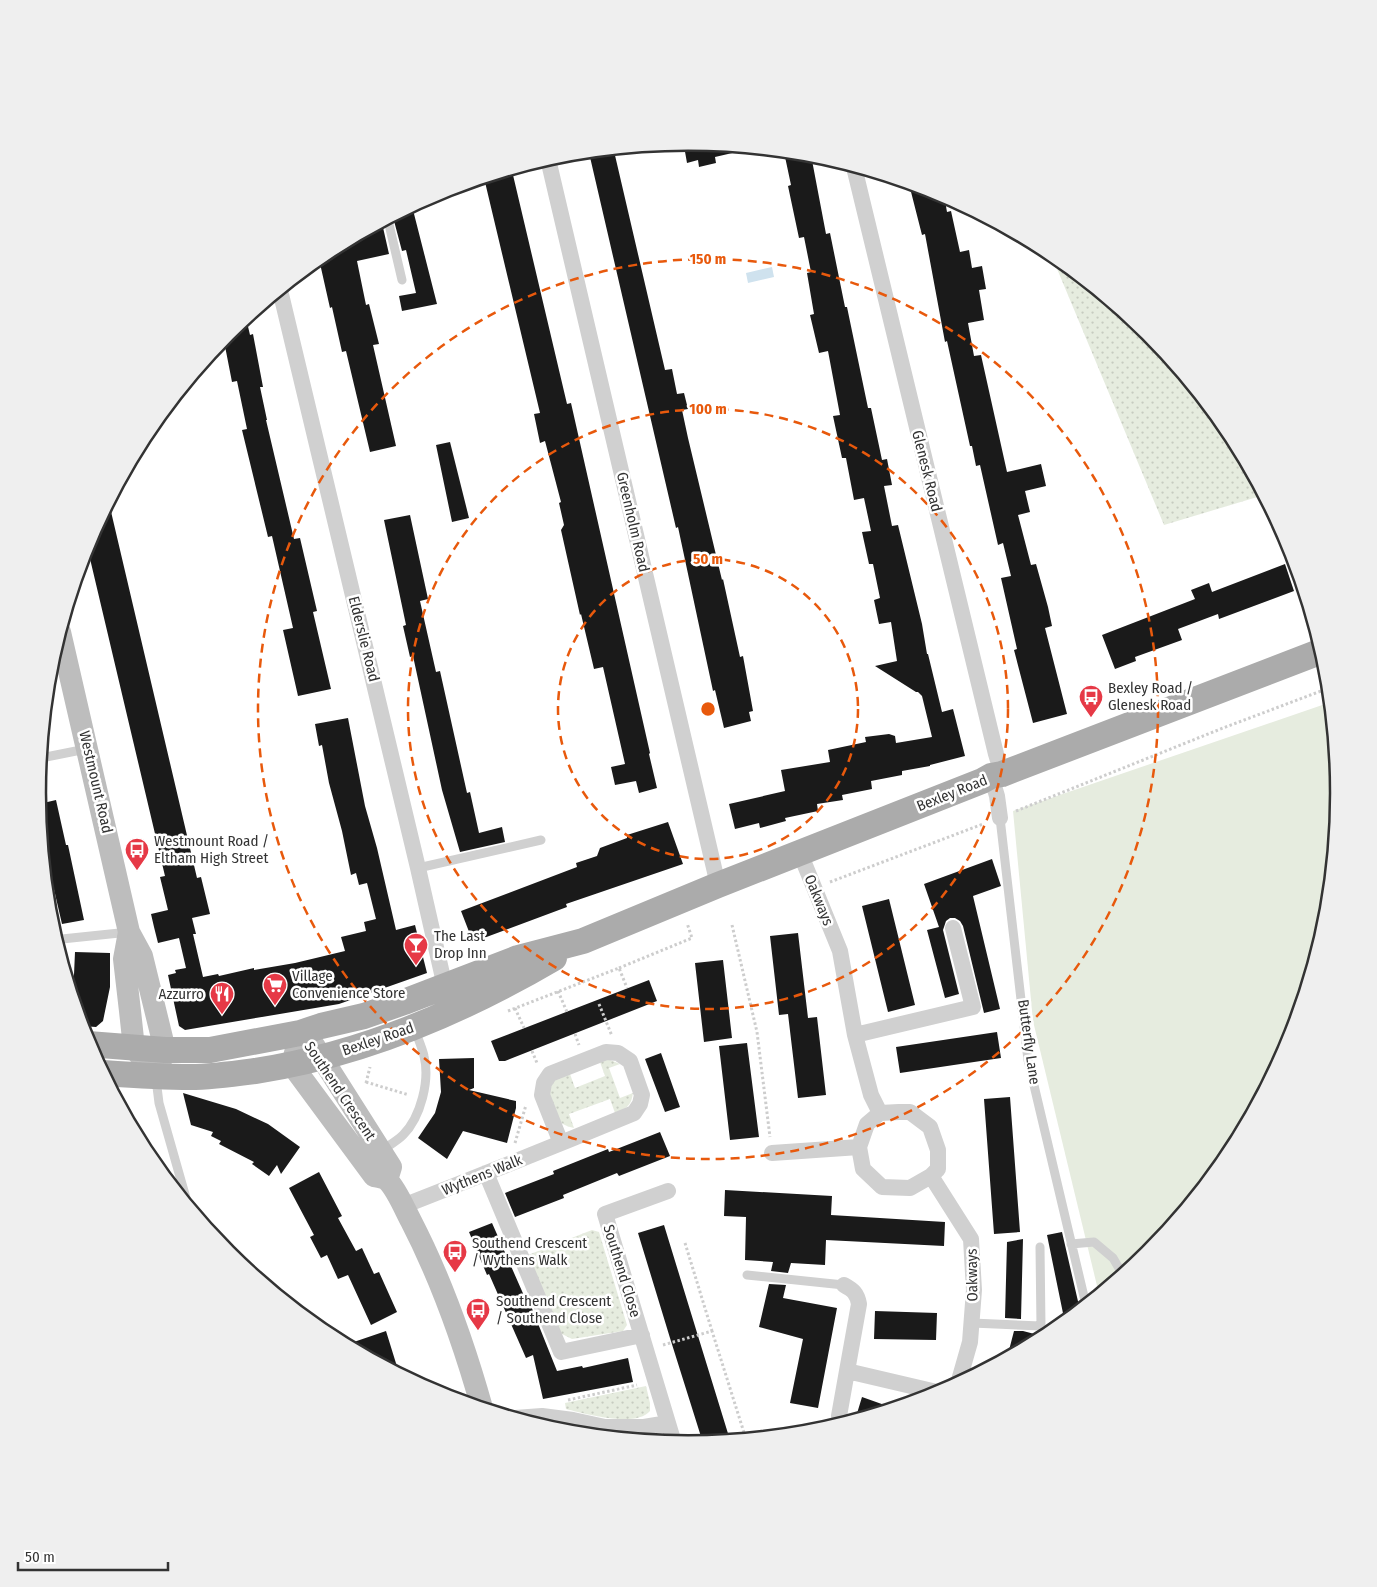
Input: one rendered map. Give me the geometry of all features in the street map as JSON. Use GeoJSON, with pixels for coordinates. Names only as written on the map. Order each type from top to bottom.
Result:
{"type":"FeatureCollection","features":[{"type":"Feature","properties":{"kind":"main road","name":"Bexley Road"},"geometry":{"type":"LineString","coordinates":[[98,1045],[166,1050],[210,1050],[300,1033],[364,1016],[518,958],[583,941],[996,775],[1315,653]]}},
{"type":"Feature","properties":{"kind":"main road","name":"Bexley Road"},"geometry":{"type":"LineString","coordinates":[[110,1073],[191,1077],[229,1075],[322,1058],[414,1028],[526,974],[583,941]]}},
{"type":"Feature","properties":{"kind":"street","name":"Greenholm Road"},"geometry":{"type":"LineString","coordinates":[[550,167],[718,886]]}},
{"type":"Feature","properties":{"kind":"street","name":"Glenesk Road"},"geometry":{"type":"LineString","coordinates":[[855,173],[996,754],[996,775]]}},
{"type":"Feature","properties":{"kind":"street","name":"Elderslie Road"},"geometry":{"type":"LineString","coordinates":[[282,297],[445,987]]}},
{"type":"Feature","properties":{"kind":"street","name":"Westmount Road"},"geometry":{"type":"LineString","coordinates":[[64,647],[129,932],[142,956],[166,1050]]}},
{"type":"Feature","properties":{"kind":"street","name":"Butterfly Lane"},"geometry":{"type":"LineString","coordinates":[[996,775],[1000,818]]}},
{"type":"Feature","properties":{"kind":"street","name":"Oakways"},"geometry":{"type":"LineString","coordinates":[[800,853],[840,951],[855,1035],[871,1095],[880,1113]]}},
{"type":"Feature","properties":{"kind":"street"},"geometry":{"type":"LineString","coordinates":[[855,1035],[973,1007],[953,928]]}},
{"type":"Feature","properties":{"kind":"street","name":"Westmount Road"},"geometry":{"type":"LineString","coordinates":[[129,932],[124,959],[134,1048]]}},
{"type":"Feature","properties":{"kind":"street","name":"Southend Crescent"},"geometry":{"type":"LineString","coordinates":[[387,1180],[391,1168],[313,1044],[300,1033],[292,1065],[374,1176],[387,1180],[403,1206],[420,1239],[447,1303],[470,1366],[480,1401]]}},
{"type":"Feature","properties":{"kind":"street"},"geometry":{"type":"LineString","coordinates":[[134,1048],[155,1076]]}},
{"type":"Feature","properties":{"kind":"street"},"geometry":{"type":"LineString","coordinates":[[155,1076],[166,1050]]}},
{"type":"Feature","properties":{"kind":"street"},"geometry":{"type":"LineString","coordinates":[[561,1143],[542,1095],[544,1083],[550,1074],[606,1052],[618,1053]]}},
{"type":"Feature","properties":{"kind":"street","name":"Wythens Walk"},"geometry":{"type":"LineString","coordinates":[[403,1206],[634,1113],[640,1104],[642,1095],[630,1060],[618,1053]]}},
{"type":"Feature","properties":{"kind":"street"},"geometry":{"type":"LineString","coordinates":[[910,1112],[930,1127],[938,1150],[938,1169],[932,1176],[910,1188],[882,1187],[863,1169],[860,1147],[867,1124],[880,1113],[910,1112]]}},
{"type":"Feature","properties":{"kind":"street"},"geometry":{"type":"LineString","coordinates":[[772,1153],[860,1147]]}},
{"type":"Feature","properties":{"kind":"street","name":"Southend Close"},"geometry":{"type":"LineString","coordinates":[[486,1174],[561,1352],[644,1343]]}},
{"type":"Feature","properties":{"kind":"street","name":"Oakways"},"geometry":{"type":"LineString","coordinates":[[932,1176],[971,1239],[974,1290],[972,1323],[970,1342],[960,1375]]}},
{"type":"Feature","properties":{"kind":"street","name":"Southend Close"},"geometry":{"type":"LineString","coordinates":[[668,1191],[605,1214],[672,1435]]}},
{"type":"Feature","properties":{"kind":"street"},"geometry":{"type":"LineString","coordinates":[[839,1416],[859,1304],[854,1291],[844,1285]]}},
{"type":"Feature","properties":{"kind":"street"},"geometry":{"type":"LineString","coordinates":[[847,1371],[927,1390]]}},
{"type":"Feature","properties":{"kind":"street"},"geometry":{"type":"LineString","coordinates":[[534,1417],[563,1419],[605,1427],[644,1427],[668,1423]]}},
{"type":"Feature","properties":{"kind":"lane"},"geometry":{"type":"LineString","coordinates":[[389,225],[402,280]]}},
{"type":"Feature","properties":{"kind":"lane"},"geometry":{"type":"LineString","coordinates":[[48,757],[88,748]]}},
{"type":"Feature","properties":{"kind":"lane","name":"Butterfly Lane"},"geometry":{"type":"LineString","coordinates":[[1000,818],[1028,1060],[1084,1299]]}},
{"type":"Feature","properties":{"kind":"lane"},"geometry":{"type":"LineString","coordinates":[[418,868],[541,840]]}},
{"type":"Feature","properties":{"kind":"lane"},"geometry":{"type":"LineString","coordinates":[[63,939],[129,932]]}},
{"type":"Feature","properties":{"kind":"lane"},"geometry":{"type":"LineString","coordinates":[[380,1151],[403,1135],[416,1118],[423,1099],[424,1056],[414,1028]]}},
{"type":"Feature","properties":{"kind":"lane"},"geometry":{"type":"LineString","coordinates":[[155,1076],[158,1103],[183,1189]]}},
{"type":"Feature","properties":{"kind":"lane"},"geometry":{"type":"LineString","coordinates":[[1071,1244],[1094,1242],[1113,1258],[1120,1269]]}},
{"type":"Feature","properties":{"kind":"lane"},"geometry":{"type":"LineString","coordinates":[[972,1323],[1041,1326],[1040,1247]]}},
{"type":"Feature","properties":{"kind":"lane"},"geometry":{"type":"LineString","coordinates":[[747,1275],[844,1285]]}},
{"type":"Feature","properties":{"kind":"path"},"geometry":{"type":"LineString","coordinates":[[1000,818],[1223,728],[1322,691]]}},
{"type":"Feature","properties":{"kind":"path"},"geometry":{"type":"LineString","coordinates":[[814,888],[984,824]]}},
{"type":"Feature","properties":{"kind":"path"},"geometry":{"type":"LineString","coordinates":[[619,968],[692,938],[686,922]]}},
{"type":"Feature","properties":{"kind":"path"},"geometry":{"type":"LineString","coordinates":[[732,925],[757,1032],[772,1153]]}},
{"type":"Feature","properties":{"kind":"path"},"geometry":{"type":"LineString","coordinates":[[558,991],[567,1012]]}},
{"type":"Feature","properties":{"kind":"path"},"geometry":{"type":"LineString","coordinates":[[599,1004],[618,1053]]}},
{"type":"Feature","properties":{"kind":"path"},"geometry":{"type":"LineString","coordinates":[[516,1008],[524,1028]]}},
{"type":"Feature","properties":{"kind":"path"},"geometry":{"type":"LineString","coordinates":[[365,1088],[371,1064],[368,1060]]}},
{"type":"Feature","properties":{"kind":"path"},"geometry":{"type":"LineString","coordinates":[[366,1082],[423,1099]]}},
{"type":"Feature","properties":{"kind":"path"},"geometry":{"type":"LineString","coordinates":[[685,1243],[744,1433]]}},
{"type":"Feature","properties":{"kind":"path"},"geometry":{"type":"LineString","coordinates":[[644,1343],[712,1331]]}},
{"type":"Feature","properties":{"kind":"path"},"geometry":{"type":"LineString","coordinates":[[563,1419],[560,1402],[655,1381]]}},
{"type":"Feature","properties":{"kind":"shaded area"},"geometry":{"type":"Polygon","coordinates":[[[1056,267],[1112,311],[1143,339],[1171,370],[1223,437],[1258,497],[1164,525],[1056,267]]]}},
{"type":"Feature","properties":{"kind":"shaded area"},"geometry":{"type":"Polygon","coordinates":[[[1324,704],[1331,794],[1325,877],[1309,960],[1297,1000],[1282,1039],[1265,1078],[1245,1115],[1223,1150],[1198,1184],[1143,1248],[1098,1288],[1033,1021],[1013,811],[1324,704]]]}},
{"type":"Feature","properties":{"kind":"shaded area"},"geometry":{"type":"Polygon","coordinates":[[[608,1059],[620,1064],[609,1068],[620,1098],[633,1093],[630,1104],[615,1113],[610,1099],[569,1114],[574,1128],[563,1124],[556,1115],[551,1103],[549,1090],[551,1084],[554,1080],[570,1074],[575,1088],[605,1076],[600,1062],[608,1059]]]}},
{"type":"Feature","properties":{"kind":"shaded area"},"geometry":{"type":"Polygon","coordinates":[[[592,1230],[599,1232],[627,1325],[623,1331],[572,1339],[558,1332],[528,1255],[592,1230]]]}},
{"type":"Feature","properties":{"kind":"shaded area"},"geometry":{"type":"Polygon","coordinates":[[[646,1386],[650,1411],[634,1419],[610,1418],[566,1409],[565,1403],[646,1386]]]}},
{"type":"Feature","properties":{"kind":"water"},"geometry":{"type":"Polygon","coordinates":[[[772,267],[774,277],[748,283],[746,273],[772,267]]]}},
{"type":"Feature","properties":{"kind":"building"},"geometry":{"type":"Polygon","coordinates":[[[685,151],[732,153],[715,157],[716,163],[699,167],[698,160],[687,163],[685,151]]]}},
{"type":"Feature","properties":{"kind":"building"},"geometry":{"type":"Polygon","coordinates":[[[615,156],[665,370],[672,369],[677,394],[684,393],[688,409],[682,410],[740,657],[743,656],[753,711],[749,712],[751,721],[724,728],[715,690],[713,691],[678,527],[676,528],[591,159],[615,156]]]}},
{"type":"Feature","properties":{"kind":"building"},"geometry":{"type":"Polygon","coordinates":[[[786,159],[813,164],[826,234],[830,233],[868,408],[871,408],[882,460],[887,459],[892,485],[884,486],[892,526],[898,525],[942,712],[953,709],[965,756],[930,766],[902,771],[902,775],[871,781],[872,789],[842,795],[843,800],[817,804],[818,811],[785,818],[786,821],[760,828],[759,823],[735,829],[729,804],[785,791],[781,770],[830,762],[828,750],[866,742],[865,737],[889,734],[895,736],[896,743],[932,737],[922,696],[875,666],[897,661],[891,622],[879,624],[874,600],[880,598],[873,564],[869,564],[862,532],[871,531],[864,498],[854,500],[846,458],[842,458],[833,416],[840,415],[828,351],[819,353],[810,315],[814,314],[807,273],[811,272],[804,237],[799,238],[788,186],[791,185],[786,159]]]}},
{"type":"Feature","properties":{"kind":"building"},"geometry":{"type":"Polygon","coordinates":[[[513,176],[567,404],[571,403],[657,788],[639,793],[636,781],[615,785],[611,767],[625,764],[603,667],[594,669],[580,615],[561,530],[564,525],[559,503],[561,502],[545,441],[540,443],[534,414],[540,413],[485,184],[513,176]]]}},
{"type":"Feature","properties":{"kind":"building"},"geometry":{"type":"Polygon","coordinates":[[[911,191],[946,205],[947,212],[951,211],[960,252],[969,250],[972,268],[982,266],[986,289],[979,290],[984,320],[968,323],[974,356],[981,355],[1007,472],[1041,464],[1046,486],[1025,491],[1030,512],[1018,515],[1031,565],[1036,564],[1048,607],[1052,626],[1045,628],[1067,714],[1033,723],[1014,650],[1017,649],[1001,578],[1011,576],[1003,543],[998,545],[980,465],[976,466],[972,446],[970,446],[947,341],[945,342],[925,234],[922,235],[911,191]]]}},
{"type":"Feature","properties":{"kind":"building"},"geometry":{"type":"Polygon","coordinates":[[[414,213],[437,304],[402,311],[399,296],[416,293],[406,250],[402,251],[394,222],[414,213]]]}},
{"type":"Feature","properties":{"kind":"building"},"geometry":{"type":"Polygon","coordinates":[[[383,228],[389,254],[357,261],[366,305],[369,304],[379,344],[373,345],[396,446],[370,452],[346,351],[342,352],[332,307],[330,308],[321,267],[383,228]]]}},
{"type":"Feature","properties":{"kind":"building"},"geometry":{"type":"Polygon","coordinates":[[[248,326],[250,335],[253,334],[263,387],[260,387],[266,420],[294,539],[300,538],[317,611],[313,612],[331,689],[298,696],[283,630],[293,628],[272,536],[268,537],[242,430],[247,429],[237,381],[232,382],[225,348],[248,326]]]}},
{"type":"Feature","properties":{"kind":"building"},"geometry":{"type":"Polygon","coordinates":[[[450,442],[469,518],[452,522],[436,445],[450,442]]]}},
{"type":"Feature","properties":{"kind":"building"},"geometry":{"type":"Polygon","coordinates":[[[111,511],[197,878],[201,877],[210,914],[192,918],[196,934],[193,934],[203,977],[295,963],[345,951],[341,937],[366,931],[364,922],[376,919],[367,883],[359,885],[356,873],[351,875],[322,745],[319,746],[315,724],[348,718],[365,806],[396,930],[415,925],[427,973],[339,1004],[185,1030],[179,1026],[168,975],[176,973],[175,970],[186,968],[179,938],[158,943],[151,914],[168,910],[160,877],[165,876],[90,560],[111,511]]]}},
{"type":"Feature","properties":{"kind":"building"},"geometry":{"type":"Polygon","coordinates":[[[410,515],[428,599],[420,601],[436,672],[440,671],[467,793],[470,792],[479,833],[502,827],[505,842],[460,852],[442,790],[413,656],[410,657],[403,626],[406,625],[384,520],[410,515]]]}},
{"type":"Feature","properties":{"kind":"building"},"geometry":{"type":"Polygon","coordinates":[[[1285,564],[1294,591],[1219,619],[1218,614],[1178,629],[1182,640],[1135,657],[1136,661],[1115,669],[1102,635],[1195,599],[1191,590],[1209,583],[1212,592],[1285,564]]]}},
{"type":"Feature","properties":{"kind":"building"},"geometry":{"type":"Polygon","coordinates":[[[56,800],[84,920],[62,924],[52,877],[46,802],[56,800]]]}},
{"type":"Feature","properties":{"kind":"building"},"geometry":{"type":"Polygon","coordinates":[[[668,822],[683,864],[566,904],[567,907],[473,942],[461,911],[577,867],[576,863],[597,856],[600,848],[627,838],[627,835],[668,822]]]}},
{"type":"Feature","properties":{"kind":"building"},"geometry":{"type":"Polygon","coordinates":[[[992,859],[1001,886],[973,896],[1000,1009],[984,1013],[963,926],[955,918],[950,918],[946,921],[943,930],[959,994],[945,998],[927,930],[939,927],[924,884],[992,859]]]}},
{"type":"Feature","properties":{"kind":"building"},"geometry":{"type":"Polygon","coordinates":[[[889,899],[915,1005],[888,1012],[862,906],[889,899]]]}},
{"type":"Feature","properties":{"kind":"building"},"geometry":{"type":"Polygon","coordinates":[[[798,933],[808,1018],[817,1017],[826,1095],[798,1098],[788,1014],[779,1015],[770,936],[798,933]]]}},
{"type":"Feature","properties":{"kind":"building"},"geometry":{"type":"Polygon","coordinates":[[[75,952],[110,953],[110,987],[103,1021],[96,1027],[90,1027],[74,979],[75,952]]]}},
{"type":"Feature","properties":{"kind":"building"},"geometry":{"type":"Polygon","coordinates":[[[723,960],[732,1038],[704,1042],[695,963],[723,960]]]}},
{"type":"Feature","properties":{"kind":"building"},"geometry":{"type":"Polygon","coordinates":[[[649,980],[657,1001],[505,1061],[499,1061],[491,1041],[649,980]]]}},
{"type":"Feature","properties":{"kind":"building"},"geometry":{"type":"Polygon","coordinates":[[[997,1032],[1001,1058],[900,1073],[896,1047],[997,1032]]]}},
{"type":"Feature","properties":{"kind":"building"},"geometry":{"type":"Polygon","coordinates":[[[747,1043],[759,1137],[730,1140],[719,1046],[747,1043]]]}},
{"type":"Feature","properties":{"kind":"building"},"geometry":{"type":"Polygon","coordinates":[[[661,1053],[680,1107],[665,1112],[645,1059],[661,1053]]]}},
{"type":"Feature","properties":{"kind":"building"},"geometry":{"type":"Polygon","coordinates":[[[474,1058],[474,1088],[469,1090],[516,1101],[507,1143],[463,1131],[447,1159],[418,1138],[435,1113],[441,1092],[439,1059],[474,1058]]]}},
{"type":"Feature","properties":{"kind":"building"},"geometry":{"type":"Polygon","coordinates":[[[183,1093],[236,1109],[268,1124],[300,1147],[281,1174],[277,1165],[269,1176],[252,1164],[254,1162],[219,1144],[221,1141],[211,1136],[213,1132],[191,1125],[183,1093]]]}},
{"type":"Feature","properties":{"kind":"building"},"geometry":{"type":"Polygon","coordinates":[[[1010,1097],[1020,1232],[994,1234],[984,1099],[1010,1097]]]}},
{"type":"Feature","properties":{"kind":"building"},"geometry":{"type":"Polygon","coordinates":[[[660,1132],[670,1156],[619,1176],[617,1173],[563,1195],[564,1198],[515,1217],[505,1193],[554,1174],[553,1171],[608,1149],[609,1152],[660,1132]]]}},
{"type":"Feature","properties":{"kind":"building"},"geometry":{"type":"Polygon","coordinates":[[[319,1172],[342,1216],[338,1218],[356,1251],[362,1248],[374,1274],[379,1272],[397,1312],[371,1325],[348,1275],[338,1279],[327,1255],[321,1258],[310,1237],[314,1235],[289,1188],[319,1172]]]}},
{"type":"Feature","properties":{"kind":"building"},"geometry":{"type":"Polygon","coordinates":[[[725,1190],[832,1196],[831,1215],[945,1222],[944,1246],[826,1240],[825,1265],[791,1263],[788,1273],[771,1271],[773,1262],[745,1260],[746,1217],[724,1216],[725,1190]]]}},
{"type":"Feature","properties":{"kind":"building"},"geometry":{"type":"Polygon","coordinates":[[[492,1223],[529,1307],[531,1306],[557,1371],[582,1366],[583,1368],[628,1358],[633,1382],[543,1399],[533,1355],[526,1358],[469,1232],[492,1223]]]}},
{"type":"Feature","properties":{"kind":"building"},"geometry":{"type":"Polygon","coordinates":[[[664,1225],[728,1434],[701,1435],[638,1233],[664,1225]]]}},
{"type":"Feature","properties":{"kind":"building"},"geometry":{"type":"Polygon","coordinates":[[[1062,1232],[1078,1303],[1063,1315],[1047,1235],[1062,1232]]]}},
{"type":"Feature","properties":{"kind":"building"},"geometry":{"type":"Polygon","coordinates":[[[1023,1239],[1021,1319],[1005,1318],[1007,1242],[1023,1239]]]}},
{"type":"Feature","properties":{"kind":"building"},"geometry":{"type":"Polygon","coordinates":[[[769,1284],[786,1285],[783,1298],[837,1308],[818,1408],[790,1403],[803,1339],[759,1327],[769,1284]]]}},
{"type":"Feature","properties":{"kind":"building"},"geometry":{"type":"Polygon","coordinates":[[[875,1311],[937,1313],[936,1340],[874,1339],[875,1311]]]}},
{"type":"Feature","properties":{"kind":"building"},"geometry":{"type":"Polygon","coordinates":[[[386,1331],[397,1366],[367,1350],[354,1342],[386,1331]]]}},
{"type":"Feature","properties":{"kind":"building"},"geometry":{"type":"Polygon","coordinates":[[[1014,1331],[1035,1334],[1010,1350],[1014,1331]]]}},
{"type":"Feature","properties":{"kind":"building"},"geometry":{"type":"Polygon","coordinates":[[[862,1397],[885,1405],[857,1413],[862,1397]]]}},
{"type":"Feature","properties":{"kind":"place","name":"Bexley Road / Glenesk Road"},"geometry":{"type":"Point","coordinates":[1091,718]}},
{"type":"Feature","properties":{"kind":"place","name":"Westmount Road / Eltham High Street"},"geometry":{"type":"Point","coordinates":[137,871]}},
{"type":"Feature","properties":{"kind":"place","name":"The Last Drop Inn"},"geometry":{"type":"Point","coordinates":[416,966]}},
{"type":"Feature","properties":{"kind":"place","name":"Village Convenience Store"},"geometry":{"type":"Point","coordinates":[275,1006]}},
{"type":"Feature","properties":{"kind":"place","name":"Azzurro"},"geometry":{"type":"Point","coordinates":[222,1015]}},
{"type":"Feature","properties":{"kind":"place","name":"Southend Crescent / Wythens Walk"},"geometry":{"type":"Point","coordinates":[455,1273]}},
{"type":"Feature","properties":{"kind":"place","name":"Southend Crescent / Southend Close"},"geometry":{"type":"Point","coordinates":[478,1331]}}]}
